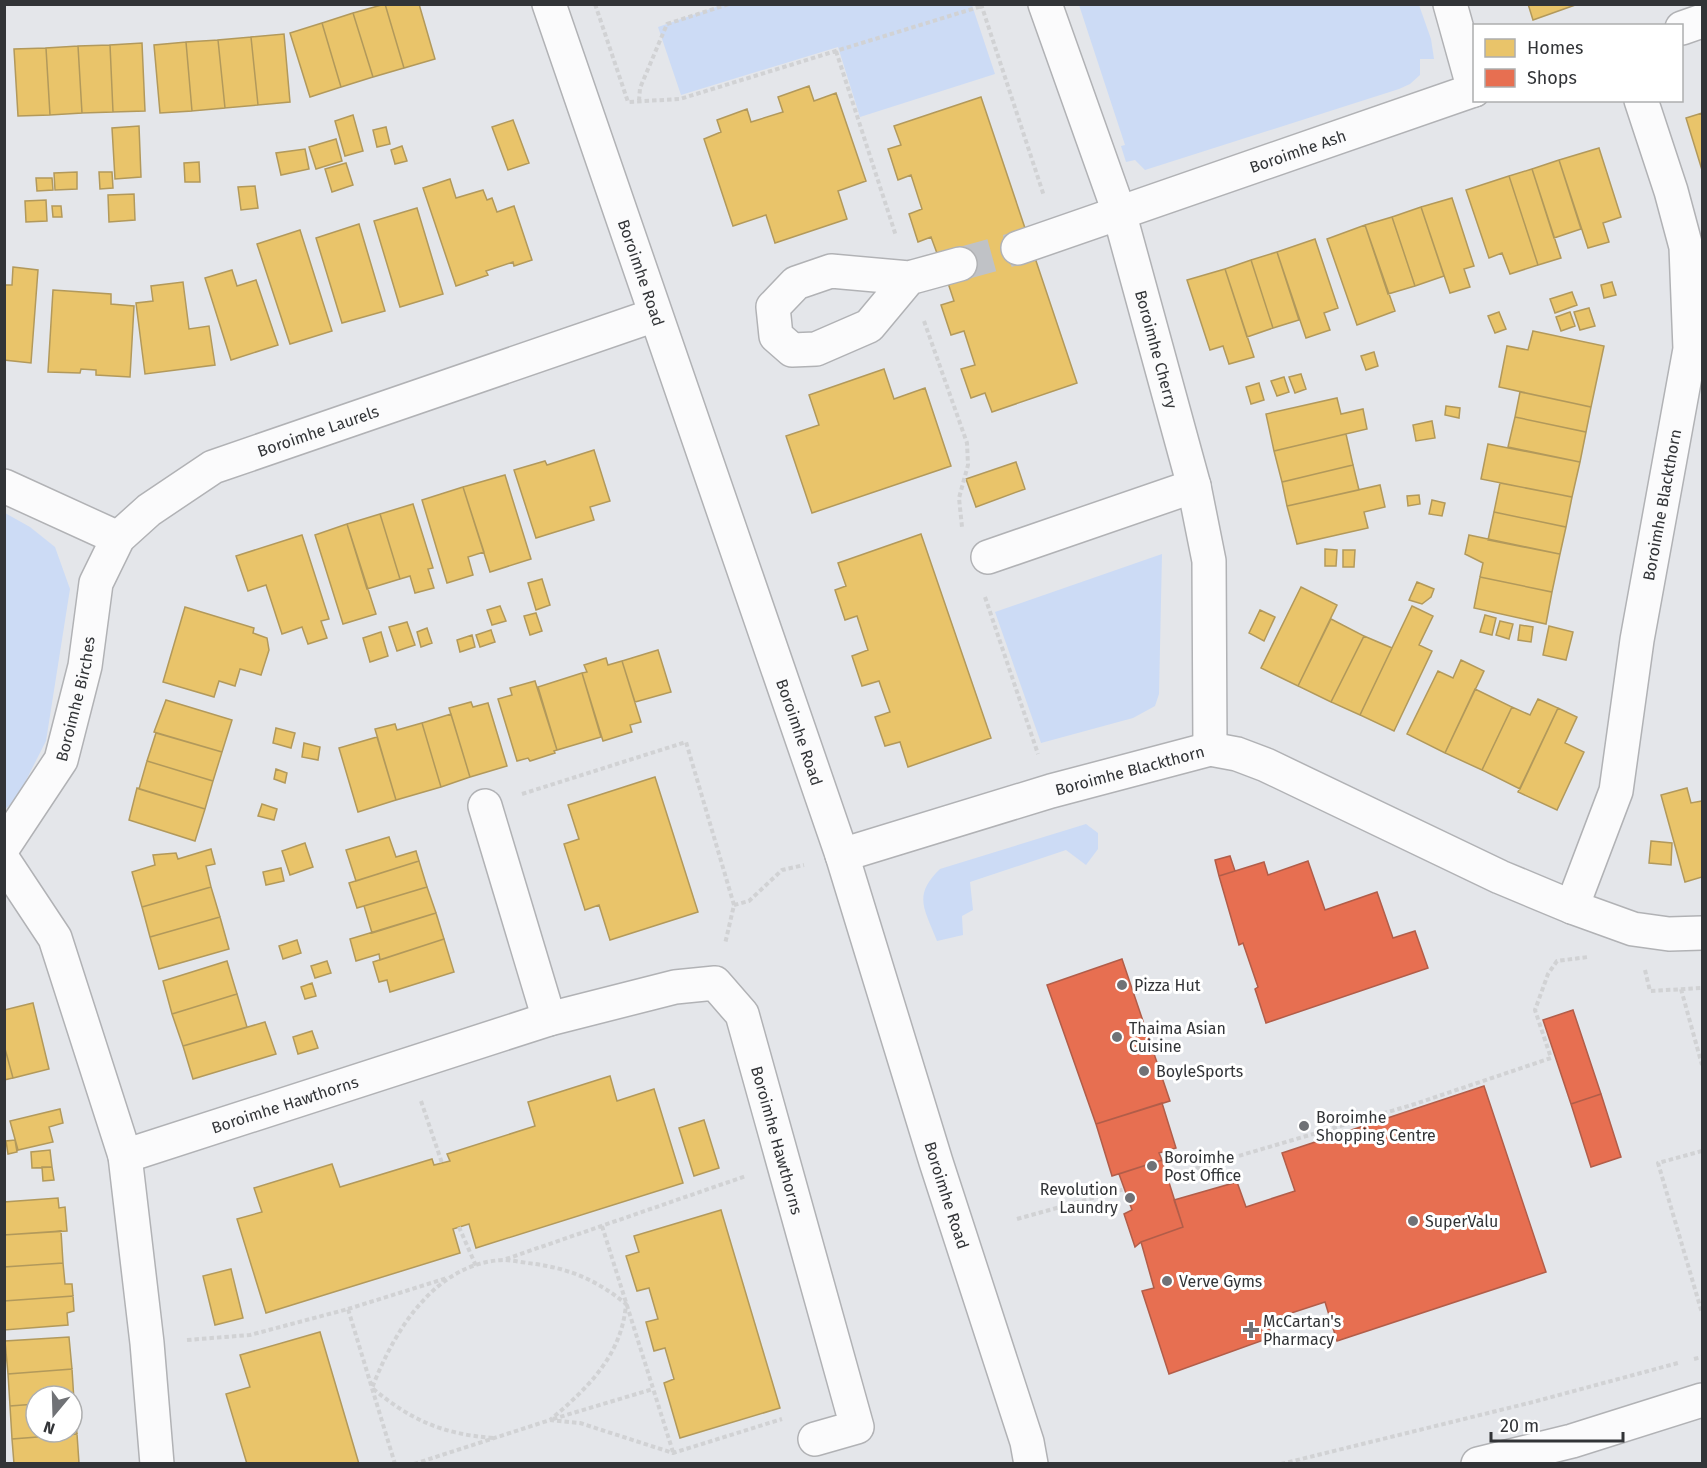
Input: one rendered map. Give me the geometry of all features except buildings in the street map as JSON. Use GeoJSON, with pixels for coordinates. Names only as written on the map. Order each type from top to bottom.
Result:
{"type":"FeatureCollection","features":[{"type":"Feature","properties":{"kind":"street","name":"Boroimhe Road"},"geometry":{"type":"LineString","coordinates":[[549,4],[654,315],[842,855],[936,1162],[1027,1442],[1031,1464]]}},
{"type":"Feature","properties":{"kind":"street","name":"Boroimhe Cherry"},"geometry":{"type":"LineString","coordinates":[[1045,4],[1119,212],[1194,486],[1209,561],[1210,749]]}},
{"type":"Feature","properties":{"kind":"street","name":"Boroimhe Ash"},"geometry":{"type":"LineString","coordinates":[[1450,4],[1473,86]]}},
{"type":"Feature","properties":{"kind":"street"},"geometry":{"type":"LineString","coordinates":[[1683,28],[1702,21]]}},
{"type":"Feature","properties":{"kind":"street","name":"Boroimhe Ash"},"geometry":{"type":"LineString","coordinates":[[1119,212],[1473,90]]}},
{"type":"Feature","properties":{"kind":"street","name":"Boroimhe Blackthorn"},"geometry":{"type":"LineString","coordinates":[[1572,907],[1616,791],[1637,640],[1690,349],[1686,247],[1671,191],[1642,102]]}},
{"type":"Feature","properties":{"kind":"street"},"geometry":{"type":"LineString","coordinates":[[1018,248],[1119,212]]}},
{"type":"Feature","properties":{"kind":"street"},"geometry":{"type":"LineString","coordinates":[[909,278],[960,264]]}},
{"type":"Feature","properties":{"kind":"street","name":"Boroimhe Laurels"},"geometry":{"type":"LineString","coordinates":[[118,538],[149,510],[213,467],[654,315]]}},
{"type":"Feature","properties":{"kind":"street"},"geometry":{"type":"LineString","coordinates":[[4,486],[118,538]]}},
{"type":"Feature","properties":{"kind":"street"},"geometry":{"type":"LineString","coordinates":[[988,557],[1194,486]]}},
{"type":"Feature","properties":{"kind":"street","name":"Boroimhe Birches"},"geometry":{"type":"LineString","coordinates":[[4,846],[61,760],[85,666],[96,583],[118,538]]}},
{"type":"Feature","properties":{"kind":"street","name":"Boroimhe Blackthorn"},"geometry":{"type":"LineString","coordinates":[[842,855],[1051,791],[1210,749],[1238,754],[1266,765],[1500,877],[1572,907],[1633,929],[1669,934],[1702,933]]}},
{"type":"Feature","properties":{"kind":"street"},"geometry":{"type":"LineString","coordinates":[[484,806],[549,1019]]}},
{"type":"Feature","properties":{"kind":"street"},"geometry":{"type":"LineString","coordinates":[[4,861],[55,938],[125,1156],[147,1343],[157,1464]]}},
{"type":"Feature","properties":{"kind":"street","name":"Boroimhe Hawthorns"},"geometry":{"type":"LineString","coordinates":[[125,1156],[549,1019],[675,987],[715,983],[742,1014],[857,1427],[815,1439]]}},
{"type":"Feature","properties":{"kind":"street"},"geometry":{"type":"LineString","coordinates":[[1478,1464],[1572,1441],[1702,1400]]}},
{"type":"Feature","properties":{"kind":"path"},"geometry":{"type":"LineString","coordinates":[[595,4],[628,102],[680,99],[981,5],[1057,234]]}},
{"type":"Feature","properties":{"kind":"path"},"geometry":{"type":"LineString","coordinates":[[639,101],[640,88],[667,24],[729,4]]}},
{"type":"Feature","properties":{"kind":"path"},"geometry":{"type":"LineString","coordinates":[[836,51],[898,243]]}},
{"type":"Feature","properties":{"kind":"path"},"geometry":{"type":"LineString","coordinates":[[484,806],[686,742],[734,905],[715,983]]}},
{"type":"Feature","properties":{"kind":"path"},"geometry":{"type":"LineString","coordinates":[[734,905],[749,901],[782,870],[842,855]]}},
{"type":"Feature","properties":{"kind":"path"},"geometry":{"type":"LineString","coordinates":[[1167,1177],[1415,1104],[1551,1058],[1535,1010],[1548,974],[1557,961],[1587,957],[1597,959]]}},
{"type":"Feature","properties":{"kind":"path"},"geometry":{"type":"LineString","coordinates":[[1636,968],[1646,970],[1650,991],[1702,988]]}},
{"type":"Feature","properties":{"kind":"path"},"geometry":{"type":"LineString","coordinates":[[1681,989],[1702,1065]]}},
{"type":"Feature","properties":{"kind":"path"},"geometry":{"type":"LineString","coordinates":[[408,1063],[442,1163]]}},
{"type":"Feature","properties":{"kind":"path"},"geometry":{"type":"LineString","coordinates":[[1702,1151],[1658,1163],[1702,1313]]}},
{"type":"Feature","properties":{"kind":"path"},"geometry":{"type":"LineString","coordinates":[[147,1343],[250,1335],[348,1309],[450,1277],[476,1266],[503,1260],[783,1163]]}},
{"type":"Feature","properties":{"kind":"path"},"geometry":{"type":"LineString","coordinates":[[1017,1219],[1125,1189]]}},
{"type":"Feature","properties":{"kind":"path"},"geometry":{"type":"LineString","coordinates":[[602,1226],[673,1452]]}},
{"type":"Feature","properties":{"kind":"path"},"geometry":{"type":"LineString","coordinates":[[459,1227],[476,1266]]}},
{"type":"Feature","properties":{"kind":"path"},"geometry":{"type":"LineString","coordinates":[[503,1260],[557,1267],[584,1275],[609,1289],[626,1304]]}},
{"type":"Feature","properties":{"kind":"path"},"geometry":{"type":"LineString","coordinates":[[372,1388],[393,1340],[415,1310],[450,1277]]}},
{"type":"Feature","properties":{"kind":"path"},"geometry":{"type":"LineString","coordinates":[[550,1420],[576,1398],[599,1373],[624,1326],[626,1304]]}},
{"type":"Feature","properties":{"kind":"path"},"geometry":{"type":"LineString","coordinates":[[348,1309],[395,1464]]}},
{"type":"Feature","properties":{"kind":"path"},"geometry":{"type":"LineString","coordinates":[[1692,1359],[1702,1357]]}},
{"type":"Feature","properties":{"kind":"path"},"geometry":{"type":"LineString","coordinates":[[1281,1464],[1533,1402],[1682,1362]]}},
{"type":"Feature","properties":{"kind":"path"},"geometry":{"type":"LineString","coordinates":[[372,1388],[396,1408],[424,1423],[458,1433],[493,1438]]}},
{"type":"Feature","properties":{"kind":"path"},"geometry":{"type":"LineString","coordinates":[[414,1464],[653,1389]]}},
{"type":"Feature","properties":{"kind":"path"},"geometry":{"type":"LineString","coordinates":[[550,1420],[580,1423],[673,1452],[783,1419]]}},
{"type":"Feature","properties":{"kind":"shaded area"},"geometry":{"type":"Polygon","coordinates":[[[722,5],[972,5],[995,74],[860,117],[838,47],[681,95],[658,27],[722,5]]]}},
{"type":"Feature","properties":{"kind":"shaded area"},"geometry":{"type":"Polygon","coordinates":[[[1079,5],[1419,5],[1431,39],[1434,59],[1420,59],[1420,75],[1410,84],[1399,89],[1145,170],[1135,160],[1126,162],[1121,146],[1125,145],[1079,5]]]}},
{"type":"Feature","properties":{"kind":"shaded area"},"geometry":{"type":"Polygon","coordinates":[[[5,513],[30,527],[55,547],[70,589],[46,741],[16,800],[5,809],[5,513]]]}},
{"type":"Feature","properties":{"kind":"shaded area"},"geometry":{"type":"Polygon","coordinates":[[[1162,554],[1159,694],[1155,706],[1133,718],[1041,743],[995,612],[1162,554]]]}},
{"type":"Feature","properties":{"kind":"shaded area"},"geometry":{"type":"Polygon","coordinates":[[[1086,824],[1098,833],[1098,849],[1086,865],[1066,850],[970,882],[973,910],[962,916],[963,935],[937,941],[925,911],[924,895],[926,887],[940,869],[1086,824]]]}},
{"type":"Feature","properties":{"kind":"tunnel"},"geometry":{"type":"LineString","coordinates":[[960,264],[1018,248]]}},
{"type":"Feature","properties":{"kind":"place","name":"Pizza Hut"},"geometry":{"type":"Point","coordinates":[1122,985]}},
{"type":"Feature","properties":{"kind":"place","name":"Thaima Asian Cuisine"},"geometry":{"type":"Point","coordinates":[1117,1037]}},
{"type":"Feature","properties":{"kind":"place","name":"BoyleSports"},"geometry":{"type":"Point","coordinates":[1144,1071]}},
{"type":"Feature","properties":{"kind":"place","name":"Boroimhe Shopping Centre"},"geometry":{"type":"Point","coordinates":[1304,1126]}},
{"type":"Feature","properties":{"kind":"place","name":"Boroimhe Post Office"},"geometry":{"type":"Point","coordinates":[1152,1166]}},
{"type":"Feature","properties":{"kind":"place","name":"Revolution Laundry"},"geometry":{"type":"Point","coordinates":[1130,1198]}},
{"type":"Feature","properties":{"kind":"place","name":"SuperValu"},"geometry":{"type":"Point","coordinates":[1413,1221]}},
{"type":"Feature","properties":{"kind":"place","name":"Verve Gyms"},"geometry":{"type":"Point","coordinates":[1167,1281]}},
{"type":"Feature","properties":{"kind":"place","name":"McCartan's Pharmacy"},"geometry":{"type":"Point","coordinates":[1251,1330]}}]}
